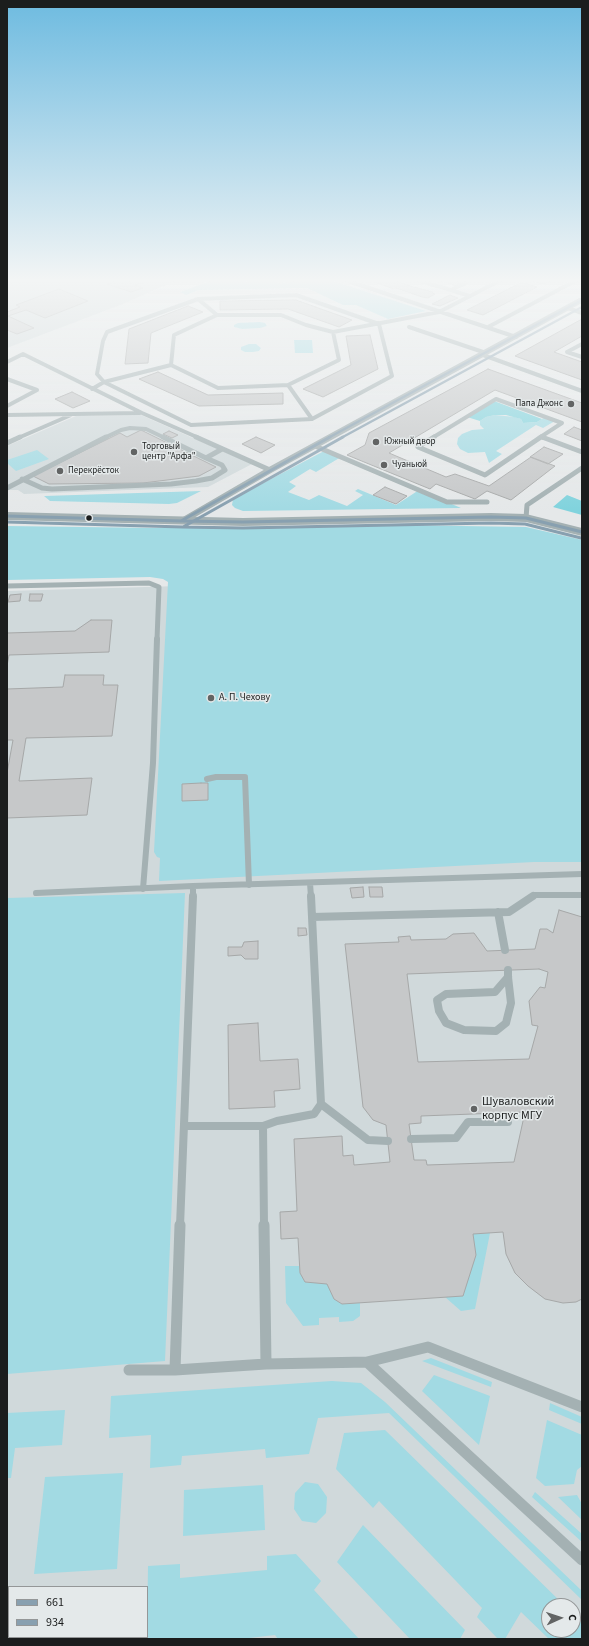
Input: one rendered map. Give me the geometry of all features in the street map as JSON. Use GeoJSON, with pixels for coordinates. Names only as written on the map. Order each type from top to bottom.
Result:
{"type":"FeatureCollection","features":[{"type":"Feature","properties":{"kind":"street"},"geometry":{"type":"LineString","coordinates":[[181,521],[270,470],[480,357]]}},
{"type":"Feature","properties":{"kind":"street"},"geometry":{"type":"LineString","coordinates":[[7,516],[243,522],[491,517],[526,518],[582,532]]}},
{"type":"Feature","properties":{"kind":"lane"},"geometry":{"type":"LineString","coordinates":[[9,357],[13,359]]}},
{"type":"Feature","properties":{"kind":"lane"},"geometry":{"type":"LineString","coordinates":[[7,362],[17,357]]}},
{"type":"Feature","properties":{"kind":"lane"},"geometry":{"type":"LineString","coordinates":[[29,357],[92,389],[270,470]]}},
{"type":"Feature","properties":{"kind":"lane"},"geometry":{"type":"LineString","coordinates":[[100,357],[97,374],[104,382],[192,425],[312,420],[392,376],[387,357]]}},
{"type":"Feature","properties":{"kind":"lane"},"geometry":{"type":"LineString","coordinates":[[171,365],[172,357]]}},
{"type":"Feature","properties":{"kind":"lane"},"geometry":{"type":"LineString","coordinates":[[92,389],[104,382],[171,365],[218,388],[288,385],[339,360],[338,357]]}},
{"type":"Feature","properties":{"kind":"lane"},"geometry":{"type":"LineString","coordinates":[[492,357],[582,391]]}},
{"type":"Feature","properties":{"kind":"lane"},"geometry":{"type":"LineString","coordinates":[[7,379],[37,390],[7,406]]}},
{"type":"Feature","properties":{"kind":"lane"},"geometry":{"type":"LineString","coordinates":[[288,385],[312,420]]}},
{"type":"Feature","properties":{"kind":"lane"},"geometry":{"type":"LineString","coordinates":[[496,399],[562,423],[541,437],[485,475],[418,447],[496,399]]}},
{"type":"Feature","properties":{"kind":"lane"},"geometry":{"type":"LineString","coordinates":[[7,415],[142,412]]}},
{"type":"Feature","properties":{"kind":"lane"},"geometry":{"type":"LineString","coordinates":[[7,443],[74,414]]}},
{"type":"Feature","properties":{"kind":"lane"},"geometry":{"type":"LineString","coordinates":[[7,488],[22,479],[121,430],[130,428],[146,429],[222,465],[225,468],[225,470],[212,478],[196,481],[129,486],[52,489],[42,488],[22,479]]}},
{"type":"Feature","properties":{"kind":"lane"},"geometry":{"type":"LineString","coordinates":[[541,437],[582,452]]}},
{"type":"Feature","properties":{"kind":"lane"},"geometry":{"type":"LineString","coordinates":[[315,446],[447,502],[487,502]]}},
{"type":"Feature","properties":{"kind":"lane"},"geometry":{"type":"LineString","coordinates":[[206,458],[222,449]]}},
{"type":"Feature","properties":{"kind":"lane"},"geometry":{"type":"LineString","coordinates":[[526,518],[527,505],[582,468]]}},
{"type":"Feature","properties":{"kind":"lane"},"geometry":{"type":"LineString","coordinates":[[7,586],[149,583],[159,587],[153,763],[143,889]]}},
{"type":"Feature","properties":{"kind":"lane"},"geometry":{"type":"LineString","coordinates":[[207,779],[216,777],[245,777],[249,885]]}},
{"type":"Feature","properties":{"kind":"lane"},"geometry":{"type":"LineString","coordinates":[[36,893],[193,886],[582,874]]}},
{"type":"Feature","properties":{"kind":"lane"},"geometry":{"type":"LineString","coordinates":[[185,1126],[263,1126],[277,1121],[314,1114],[321,1104],[310,883]]}},
{"type":"Feature","properties":{"kind":"lane"},"geometry":{"type":"LineString","coordinates":[[175,1370],[193,886]]}},
{"type":"Feature","properties":{"kind":"lane"},"geometry":{"type":"LineString","coordinates":[[312,917],[509,912],[535,895],[582,894]]}},
{"type":"Feature","properties":{"kind":"lane"},"geometry":{"type":"LineString","coordinates":[[498,912],[505,950]]}},
{"type":"Feature","properties":{"kind":"lane"},"geometry":{"type":"LineString","coordinates":[[508,973],[511,1003],[506,1023],[496,1031],[464,1030],[446,1023],[439,1011],[437,1000],[446,994],[495,992],[508,973]]}},
{"type":"Feature","properties":{"kind":"lane"},"geometry":{"type":"LineString","coordinates":[[321,1104],[368,1140],[388,1141]]}},
{"type":"Feature","properties":{"kind":"lane"},"geometry":{"type":"LineString","coordinates":[[411,1139],[456,1138],[468,1122],[508,1122]]}},
{"type":"Feature","properties":{"kind":"lane"},"geometry":{"type":"LineString","coordinates":[[263,1126],[266,1364]]}},
{"type":"Feature","properties":{"kind":"lane"},"geometry":{"type":"LineString","coordinates":[[129,1370],[175,1370],[266,1364],[367,1362],[428,1347],[582,1407]]}},
{"type":"Feature","properties":{"kind":"lane"},"geometry":{"type":"LineString","coordinates":[[367,1362],[582,1560]]}},
{"type":"Feature","properties":{"kind":"shaded area"},"geometry":{"type":"Polygon","coordinates":[[[494,401],[542,419],[537,422],[523,423],[521,419],[506,415],[486,417],[480,421],[467,417],[494,401]]]}},
{"type":"Feature","properties":{"kind":"shaded area"},"geometry":{"type":"Polygon","coordinates":[[[141,415],[252,464],[208,487],[24,494],[18,490],[7,490],[7,446],[76,416],[141,415]]]}},
{"type":"Feature","properties":{"kind":"shaded area"},"geometry":{"type":"Polygon","coordinates":[[[495,415],[515,417],[521,419],[523,423],[537,422],[545,417],[555,421],[543,428],[536,425],[496,451],[502,454],[489,463],[485,452],[468,453],[460,449],[457,444],[458,438],[462,434],[472,430],[484,429],[480,425],[480,421],[486,417],[495,415]]]}},
{"type":"Feature","properties":{"kind":"shaded area"},"geometry":{"type":"Polygon","coordinates":[[[37,450],[49,459],[16,471],[7,463],[7,460],[37,450]]]}},
{"type":"Feature","properties":{"kind":"shaded area"},"geometry":{"type":"Polygon","coordinates":[[[326,450],[341,457],[316,472],[310,469],[289,482],[296,486],[288,492],[309,500],[319,495],[347,506],[363,495],[355,491],[358,489],[396,505],[419,490],[461,508],[243,511],[232,505],[233,499],[326,450]]]}},
{"type":"Feature","properties":{"kind":"shaded area"},"geometry":{"type":"Polygon","coordinates":[[[201,491],[177,503],[169,504],[50,501],[44,496],[201,491]]]}},
{"type":"Feature","properties":{"kind":"shaded area"},"geometry":{"type":"Polygon","coordinates":[[[567,495],[582,501],[582,515],[553,507],[567,495]]]}},
{"type":"Feature","properties":{"kind":"shaded area"},"geometry":{"type":"Polygon","coordinates":[[[397,525],[526,527],[582,540],[582,862],[534,862],[159,881],[160,858],[157,857],[154,852],[168,582],[163,579],[150,577],[7,580],[7,526],[156,528],[397,525]]]}},
{"type":"Feature","properties":{"kind":"shaded area"},"geometry":{"type":"Polygon","coordinates":[[[491,577],[582,598],[582,1639],[7,1639],[7,591],[491,577]]]}},
{"type":"Feature","properties":{"kind":"shaded area"},"geometry":{"type":"Polygon","coordinates":[[[185,893],[165,1361],[7,1374],[7,898],[185,893]]]}},
{"type":"Feature","properties":{"kind":"shaded area"},"geometry":{"type":"Polygon","coordinates":[[[490,1233],[475,1309],[461,1311],[445,1297],[463,1296],[473,1234],[490,1233]]]}},
{"type":"Feature","properties":{"kind":"shaded area"},"geometry":{"type":"Polygon","coordinates":[[[285,1266],[299,1266],[300,1273],[305,1282],[327,1284],[334,1299],[342,1304],[360,1303],[360,1316],[353,1321],[339,1322],[339,1317],[319,1318],[319,1325],[303,1326],[286,1303],[285,1266]]]}},
{"type":"Feature","properties":{"kind":"shaded area"},"geometry":{"type":"Polygon","coordinates":[[[431,1358],[492,1382],[491,1387],[422,1361],[431,1358]]]}},
{"type":"Feature","properties":{"kind":"shaded area"},"geometry":{"type":"Polygon","coordinates":[[[434,1375],[490,1396],[479,1445],[422,1391],[434,1375]]]}},
{"type":"Feature","properties":{"kind":"shaded area"},"geometry":{"type":"Polygon","coordinates":[[[332,1381],[361,1383],[385,1402],[582,1591],[582,1600],[389,1413],[318,1418],[309,1454],[266,1458],[265,1449],[182,1456],[181,1465],[150,1468],[151,1435],[109,1438],[111,1396],[332,1381]]]}},
{"type":"Feature","properties":{"kind":"shaded area"},"geometry":{"type":"Polygon","coordinates":[[[550,1403],[582,1417],[582,1424],[549,1410],[550,1403]]]}},
{"type":"Feature","properties":{"kind":"shaded area"},"geometry":{"type":"Polygon","coordinates":[[[65,1410],[62,1445],[15,1448],[11,1478],[7,1478],[7,1413],[65,1410]]]}},
{"type":"Feature","properties":{"kind":"shaded area"},"geometry":{"type":"Polygon","coordinates":[[[547,1420],[582,1435],[582,1466],[577,1470],[574,1484],[545,1486],[536,1478],[547,1420]]]}},
{"type":"Feature","properties":{"kind":"shaded area"},"geometry":{"type":"Polygon","coordinates":[[[385,1430],[557,1598],[541,1598],[541,1631],[521,1612],[505,1639],[498,1639],[477,1617],[482,1608],[379,1501],[373,1508],[336,1469],[344,1433],[385,1430]]]}},
{"type":"Feature","properties":{"kind":"shaded area"},"geometry":{"type":"Polygon","coordinates":[[[123,1473],[117,1569],[34,1574],[45,1477],[123,1473]]]}},
{"type":"Feature","properties":{"kind":"shaded area"},"geometry":{"type":"Polygon","coordinates":[[[305,1482],[318,1484],[327,1497],[326,1513],[316,1523],[302,1521],[294,1509],[295,1493],[305,1482]]]}},
{"type":"Feature","properties":{"kind":"shaded area"},"geometry":{"type":"Polygon","coordinates":[[[263,1485],[265,1530],[183,1536],[184,1490],[263,1485]]]}},
{"type":"Feature","properties":{"kind":"shaded area"},"geometry":{"type":"Polygon","coordinates":[[[535,1492],[582,1534],[582,1542],[532,1497],[535,1492]]]}},
{"type":"Feature","properties":{"kind":"shaded area"},"geometry":{"type":"Polygon","coordinates":[[[577,1495],[582,1504],[582,1520],[558,1497],[577,1495]]]}},
{"type":"Feature","properties":{"kind":"shaded area"},"geometry":{"type":"Polygon","coordinates":[[[363,1525],[465,1630],[460,1639],[410,1639],[337,1562],[363,1525]]]}},
{"type":"Feature","properties":{"kind":"shaded area"},"geometry":{"type":"Polygon","coordinates":[[[296,1554],[321,1581],[314,1590],[359,1639],[278,1639],[275,1635],[241,1639],[98,1639],[148,1638],[148,1566],[180,1564],[180,1578],[267,1570],[267,1556],[296,1554]]]}},
{"type":"Feature","properties":{"kind":"shaded area"},"geometry":{"type":"Polygon","coordinates":[[[581,1622],[582,1623],[582,1639],[548,1638],[581,1638],[581,1622]]]}},
{"type":"Feature","properties":{"kind":"building"},"geometry":{"type":"Polygon","coordinates":[[[126,357],[149,357],[148,363],[125,364],[126,357]]]}},
{"type":"Feature","properties":{"kind":"building"},"geometry":{"type":"Polygon","coordinates":[[[350,357],[375,357],[378,369],[323,397],[303,389],[351,365],[350,357]]]}},
{"type":"Feature","properties":{"kind":"building"},"geometry":{"type":"Polygon","coordinates":[[[517,357],[567,357],[582,362],[582,380],[517,357]]]}},
{"type":"Feature","properties":{"kind":"building"},"geometry":{"type":"Polygon","coordinates":[[[488,369],[582,403],[582,422],[495,390],[389,453],[446,477],[455,474],[489,486],[531,457],[555,466],[511,500],[487,491],[475,499],[436,484],[430,489],[347,455],[365,445],[369,433],[488,369]]]}},
{"type":"Feature","properties":{"kind":"building"},"geometry":{"type":"Polygon","coordinates":[[[158,372],[208,395],[283,393],[283,404],[199,406],[139,379],[158,372]]]}},
{"type":"Feature","properties":{"kind":"building"},"geometry":{"type":"Polygon","coordinates":[[[72,392],[90,401],[73,408],[55,399],[72,392]]]}},
{"type":"Feature","properties":{"kind":"building"},"geometry":{"type":"Polygon","coordinates":[[[574,427],[582,430],[582,441],[564,434],[574,427]]]}},
{"type":"Feature","properties":{"kind":"building","name":"Торговый центр \"Арфа\""},"geometry":{"type":"Polygon","coordinates":[[[141,430],[216,467],[199,476],[143,483],[49,484],[33,476],[120,433],[127,437],[141,430]]]}},
{"type":"Feature","properties":{"kind":"building"},"geometry":{"type":"Polygon","coordinates":[[[169,431],[178,435],[172,438],[163,434],[169,431]]]}},
{"type":"Feature","properties":{"kind":"building"},"geometry":{"type":"Polygon","coordinates":[[[256,437],[275,445],[261,453],[242,444],[256,437]]]}},
{"type":"Feature","properties":{"kind":"building"},"geometry":{"type":"Polygon","coordinates":[[[544,447],[563,454],[548,464],[530,457],[544,447]]]}},
{"type":"Feature","properties":{"kind":"building"},"geometry":{"type":"Polygon","coordinates":[[[385,487],[407,496],[396,504],[373,495],[385,487]]]}},
{"type":"Feature","properties":{"kind":"building"},"geometry":{"type":"Polygon","coordinates":[[[21,594],[20,601],[8,602],[10,595],[21,594]]]}},
{"type":"Feature","properties":{"kind":"building"},"geometry":{"type":"Polygon","coordinates":[[[30,594],[43,594],[41,601],[29,601],[30,594]]]}},
{"type":"Feature","properties":{"kind":"building"},"geometry":{"type":"Polygon","coordinates":[[[91,620],[112,620],[109,652],[9,655],[7,666],[7,633],[75,631],[91,620]]]}},
{"type":"Feature","properties":{"kind":"building"},"geometry":{"type":"Polygon","coordinates":[[[65,675],[104,675],[103,685],[118,685],[112,736],[26,738],[19,781],[92,778],[87,815],[7,818],[7,773],[13,740],[7,740],[7,689],[63,687],[65,675]]]}},
{"type":"Feature","properties":{"kind":"building"},"geometry":{"type":"Polygon","coordinates":[[[208,783],[208,800],[182,801],[182,784],[208,783]]]}},
{"type":"Feature","properties":{"kind":"building"},"geometry":{"type":"Polygon","coordinates":[[[363,887],[364,897],[352,898],[350,888],[363,887]]]}},
{"type":"Feature","properties":{"kind":"building"},"geometry":{"type":"Polygon","coordinates":[[[369,887],[382,887],[383,897],[370,897],[369,887]]]}},
{"type":"Feature","properties":{"kind":"building","name":"Шуваловский корпус МГУ"},"geometry":{"type":"Polygon","coordinates":[[[559,910],[582,917],[582,1299],[576,1302],[563,1303],[545,1299],[528,1286],[515,1273],[506,1254],[503,1232],[473,1234],[476,1255],[463,1296],[342,1304],[334,1299],[327,1284],[305,1282],[300,1273],[298,1238],[281,1239],[280,1212],[297,1211],[294,1139],[342,1136],[343,1156],[353,1155],[354,1165],[390,1162],[386,1125],[373,1120],[363,1107],[345,944],[399,942],[398,937],[410,936],[411,940],[446,939],[453,934],[474,933],[487,951],[535,949],[540,929],[547,929],[553,933],[559,910]],[[539,969],[407,974],[418,1062],[529,1059],[538,1026],[532,1025],[529,1001],[540,987],[545,988],[548,972],[539,969]],[[525,1112],[421,1116],[421,1123],[409,1124],[414,1160],[426,1160],[427,1165],[514,1162],[525,1112]]]}},
{"type":"Feature","properties":{"kind":"building"},"geometry":{"type":"Polygon","coordinates":[[[298,928],[306,928],[307,935],[298,936],[298,928]]]}},
{"type":"Feature","properties":{"kind":"building"},"geometry":{"type":"Polygon","coordinates":[[[258,941],[258,959],[245,959],[241,955],[228,956],[228,947],[242,947],[244,942],[258,941]]]}},
{"type":"Feature","properties":{"kind":"building"},"geometry":{"type":"Polygon","coordinates":[[[258,1023],[260,1061],[298,1059],[300,1089],[274,1091],[275,1107],[229,1109],[228,1025],[258,1023]]]}},
{"type":"Feature","properties":{"kind":"transit line","name":"661"},"geometry":{"type":"LineString","coordinates":[[7,516],[181,521],[270,470],[478,357]]}},
{"type":"Feature","properties":{"kind":"transit line","name":"934"},"geometry":{"type":"LineString","coordinates":[[7,522],[183,527],[273,475],[490,357]]}},
{"type":"Feature","properties":{"kind":"transit line","name":"661"},"geometry":{"type":"LineString","coordinates":[[182,521],[243,522],[491,517],[526,518],[582,532]]}},
{"type":"Feature","properties":{"kind":"transit line","name":"934"},"geometry":{"type":"LineString","coordinates":[[182,527],[243,528],[491,523],[525,524],[581,538]]}},
{"type":"Feature","properties":{"kind":"place","name":"Папа Джонс"},"geometry":{"type":"Point","coordinates":[571,404]}},
{"type":"Feature","properties":{"kind":"place","name":"Южный двор"},"geometry":{"type":"Point","coordinates":[376,442]}},
{"type":"Feature","properties":{"kind":"place","name":"Торговый центр \"Арфа\""},"geometry":{"type":"Point","coordinates":[134,452]}},
{"type":"Feature","properties":{"kind":"place","name":"Чуаньюй"},"geometry":{"type":"Point","coordinates":[384,465]}},
{"type":"Feature","properties":{"kind":"place","name":"Перекрёсток"},"geometry":{"type":"Point","coordinates":[60,471]}},
{"type":"Feature","properties":{"kind":"place","name":"А. П. Чехову"},"geometry":{"type":"Point","coordinates":[211,698]}},
{"type":"Feature","properties":{"kind":"place","name":"Шуваловский корпус МГУ"},"geometry":{"type":"Point","coordinates":[474,1109]}}]}
